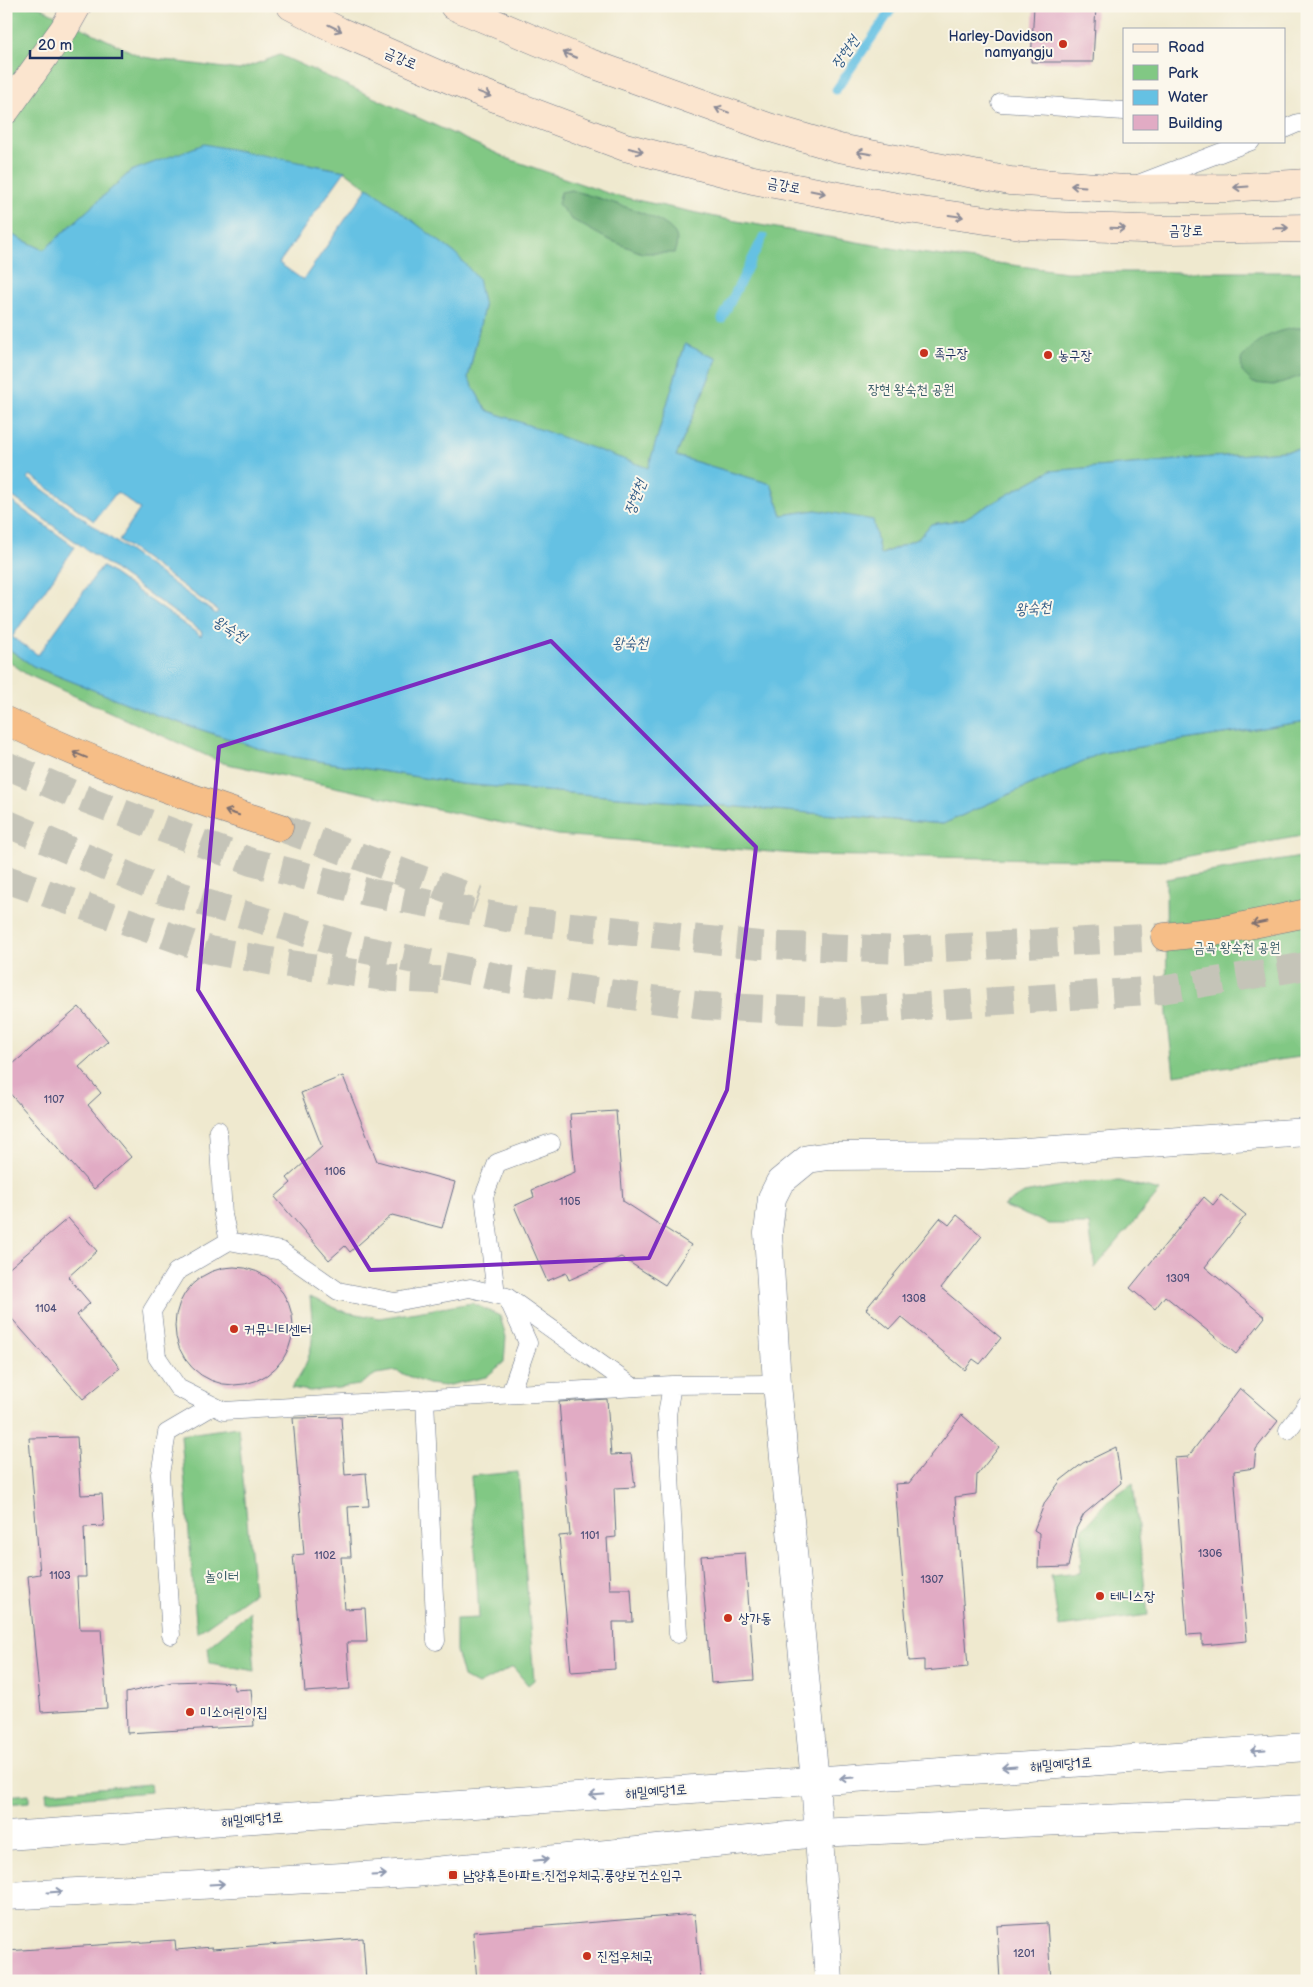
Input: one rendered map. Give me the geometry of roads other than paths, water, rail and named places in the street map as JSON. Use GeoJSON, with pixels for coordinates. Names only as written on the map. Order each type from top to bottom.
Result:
{"type":"FeatureCollection","features":[{"type":"Feature","properties":{"kind":"highway"},"geometry":{"type":"LineString","coordinates":[[6,721],[62,747],[204,804],[279,827]]}},
{"type":"Feature","properties":{"kind":"highway"},"geometry":{"type":"LineString","coordinates":[[1165,937],[1218,931],[1307,914]]}},
{"type":"Feature","properties":{"kind":"main road"},"geometry":{"type":"LineString","coordinates":[[6,110],[64,29],[77,6]]}},
{"type":"Feature","properties":{"kind":"main road","name":"금강로"},"geometry":{"type":"LineString","coordinates":[[291,6],[339,31],[474,90],[626,147],[753,180],[908,209],[1021,225],[1171,230],[1307,228]]}},
{"type":"Feature","properties":{"kind":"main road"},"geometry":{"type":"LineString","coordinates":[[454,6],[587,62],[768,127],[839,148],[1010,181],[1125,189],[1228,188],[1307,182]]}},
{"type":"Feature","properties":{"kind":"street"},"geometry":{"type":"LineString","coordinates":[[829,1981],[814,1781],[776,1384],[768,1233],[772,1198],[780,1182],[808,1159],[829,1156],[982,1155],[1307,1132]]}},
{"type":"Feature","properties":{"kind":"street","name":"해밀예당1로"},"geometry":{"type":"LineString","coordinates":[[6,1836],[1307,1747]]}},
{"type":"Feature","properties":{"kind":"street"},"geometry":{"type":"LineString","coordinates":[[6,1896],[414,1873],[818,1833],[1307,1808]]}},
{"type":"Feature","properties":{"kind":"lane"},"geometry":{"type":"LineString","coordinates":[[1001,103],[1123,111]]}},
{"type":"Feature","properties":{"kind":"lane"},"geometry":{"type":"LineString","coordinates":[[1125,189],[1248,142]]}},
{"type":"Feature","properties":{"kind":"lane"},"geometry":{"type":"LineString","coordinates":[[218,1130],[223,1215],[229,1242]]}},
{"type":"Feature","properties":{"kind":"lane"},"geometry":{"type":"LineString","coordinates":[[510,1394],[528,1343],[501,1296],[484,1196],[497,1163],[551,1144]]}},
{"type":"Feature","properties":{"kind":"lane"},"geometry":{"type":"LineString","coordinates":[[633,1387],[501,1296],[470,1288],[395,1302],[338,1291],[281,1251],[229,1242],[176,1272],[152,1311],[157,1357],[178,1388],[224,1411],[672,1385],[776,1384]]}},
{"type":"Feature","properties":{"kind":"lane"},"geometry":{"type":"LineString","coordinates":[[672,1385],[666,1415],[678,1634]]}},
{"type":"Feature","properties":{"kind":"lane"},"geometry":{"type":"LineString","coordinates":[[425,1398],[436,1641]]}},
{"type":"Feature","properties":{"kind":"lane"},"geometry":{"type":"LineString","coordinates":[[1288,1430],[1307,1405]]}},
{"type":"Feature","properties":{"kind":"lane"},"geometry":{"type":"LineString","coordinates":[[171,1635],[160,1474],[167,1433],[213,1406]]}},
{"type":"Feature","properties":{"kind":"water","name":"왕숙천"},"geometry":{"type":"Polygon","coordinates":[[[204,144],[345,171],[279,263],[303,280],[368,187],[456,254],[478,279],[484,307],[468,378],[486,410],[648,468],[685,344],[717,359],[676,456],[771,484],[782,515],[816,510],[873,520],[880,555],[919,538],[931,524],[962,520],[1050,471],[1307,449],[1307,721],[1101,753],[943,824],[461,784],[276,754],[159,716],[33,666],[6,647],[6,232],[44,250],[131,171],[204,144]],[[30,475],[27,478],[216,614],[218,611],[119,540],[140,509],[117,492],[94,521],[30,475]],[[13,497],[11,501],[75,547],[12,637],[38,655],[102,566],[201,636],[202,632],[13,497]]]}},
{"type":"Feature","properties":{"kind":"waterway","name":"장현천"},"geometry":{"type":"LineString","coordinates":[[836,90],[894,6]]}},
{"type":"Feature","properties":{"kind":"waterway","name":"장현천"},"geometry":{"type":"LineString","coordinates":[[722,319],[763,237]]}},
{"type":"Feature","properties":{"kind":"tunnel"},"geometry":{"type":"LineString","coordinates":[[6,765],[80,797],[251,862],[367,892],[523,921],[760,945],[902,950],[1165,937]]}},
{"type":"Feature","properties":{"kind":"tunnel"},"geometry":{"type":"LineString","coordinates":[[6,823],[159,889],[352,947],[507,979],[703,1006],[836,1012],[1161,990],[1307,966]]}},
{"type":"Feature","properties":{"kind":"tunnel"},"geometry":{"type":"LineString","coordinates":[[279,827],[478,900]]}},
{"type":"Feature","properties":{"kind":"tunnel"},"geometry":{"type":"LineString","coordinates":[[6,879],[209,950],[275,962],[392,978],[453,981]]}},
{"type":"Feature","properties":{"kind":"place","name":"Harley-Davidson namyangju"},"geometry":{"type":"Point","coordinates":[1063,44]}},
{"type":"Feature","properties":{"kind":"place","name":"족구장"},"geometry":{"type":"Point","coordinates":[924,353]}},
{"type":"Feature","properties":{"kind":"place","name":"농구장"},"geometry":{"type":"Point","coordinates":[1048,355]}},
{"type":"Feature","properties":{"kind":"place","name":"커뮤니티센터"},"geometry":{"type":"Point","coordinates":[234,1329]}},
{"type":"Feature","properties":{"kind":"place","name":"테니스장"},"geometry":{"type":"Point","coordinates":[1100,1596]}},
{"type":"Feature","properties":{"kind":"place","name":"상가동"},"geometry":{"type":"Point","coordinates":[728,1618]}},
{"type":"Feature","properties":{"kind":"place","name":"미소어린이집"},"geometry":{"type":"Point","coordinates":[190,1712]}},
{"type":"Feature","properties":{"kind":"place","name":"남양휴튼아파트.진접우체국.풍양보건소입구"},"geometry":{"type":"Point","coordinates":[453,1875]}},
{"type":"Feature","properties":{"kind":"place","name":"진접우체국"},"geometry":{"type":"Point","coordinates":[587,1956]}},
{"type":"Feature","properties":{"kind":"park label","name":"장현 왕숙천 공원"},"geometry":{"type":"Point","coordinates":[911,389]}},
{"type":"Feature","properties":{"kind":"park label","name":"금곡 왕숙천 공원"},"geometry":{"type":"Point","coordinates":[1237,947]}},
{"type":"Feature","properties":{"kind":"park label","name":"놀이터"},"geometry":{"type":"Point","coordinates":[222,1576]}}]}
